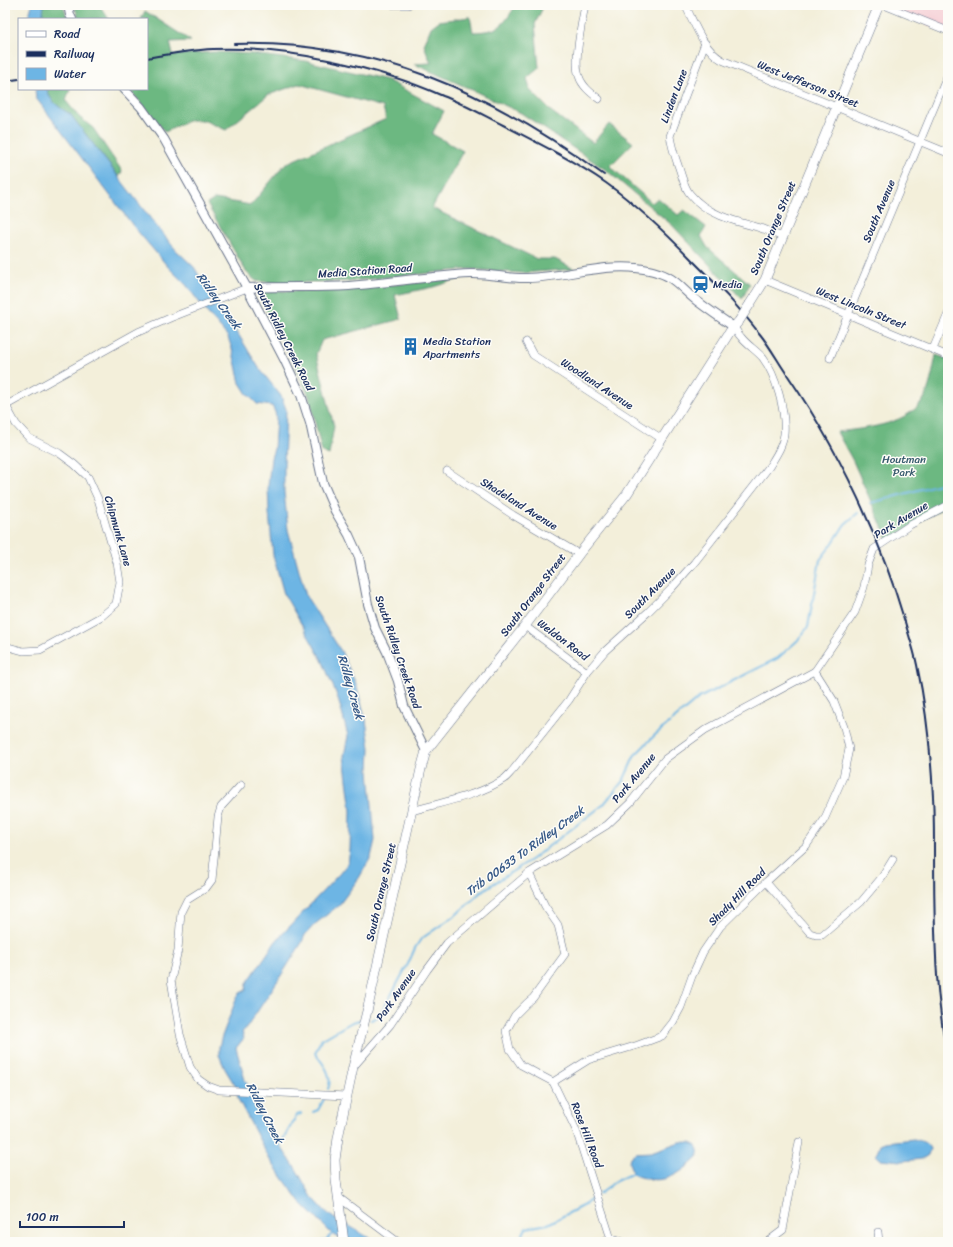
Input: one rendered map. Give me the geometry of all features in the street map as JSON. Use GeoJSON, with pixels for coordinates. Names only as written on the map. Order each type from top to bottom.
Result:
{"type":"FeatureCollection","features":[{"type":"Feature","properties":{"kind":"main road","name":"South Orange Street"},"geometry":{"type":"LineString","coordinates":[[344,1242],[336,1180],[335,1160],[338,1138],[346,1096],[368,1007],[426,751],[627,494],[765,280],[879,5]]}},
{"type":"Feature","properties":{"kind":"street"},"geometry":{"type":"LineString","coordinates":[[68,5],[72,18]]}},
{"type":"Feature","properties":{"kind":"street"},"geometry":{"type":"LineString","coordinates":[[394,5],[408,5]]}},
{"type":"Feature","properties":{"kind":"street"},"geometry":{"type":"LineString","coordinates":[[585,5],[577,61],[577,71],[588,90],[599,99]]}},
{"type":"Feature","properties":{"kind":"street","name":"West Jefferson Street"},"geometry":{"type":"LineString","coordinates":[[685,5],[705,43],[712,52],[722,60],[948,153]]}},
{"type":"Feature","properties":{"kind":"street"},"geometry":{"type":"LineString","coordinates":[[884,5],[948,31]]}},
{"type":"Feature","properties":{"kind":"street","name":"Linden Lane"},"geometry":{"type":"LineString","coordinates":[[705,43],[670,136],[672,150],[684,181],[689,193],[700,203],[715,213],[729,220],[744,225],[758,227],[783,237]]}},
{"type":"Feature","properties":{"kind":"street","name":"South Avenue"},"geometry":{"type":"LineString","coordinates":[[830,358],[948,74]]}},
{"type":"Feature","properties":{"kind":"street","name":"South Ridley Creek Road"},"geometry":{"type":"LineString","coordinates":[[125,90],[141,108],[164,139],[247,288],[301,395],[310,423],[323,483],[335,511],[360,557],[368,604],[375,628],[387,652],[398,681],[404,706],[426,751]]}},
{"type":"Feature","properties":{"kind":"street","name":"Media Station Road"},"geometry":{"type":"LineString","coordinates":[[5,405],[138,332],[247,288],[349,286],[471,274],[525,278],[546,277],[608,268],[639,268],[654,271],[667,276],[696,300],[736,324]]}},
{"type":"Feature","properties":{"kind":"street","name":"West Lincoln Street"},"geometry":{"type":"LineString","coordinates":[[765,280],[948,356]]}},
{"type":"Feature","properties":{"kind":"street"},"geometry":{"type":"LineString","coordinates":[[933,349],[948,314]]}},
{"type":"Feature","properties":{"kind":"street","name":"South Avenue"},"geometry":{"type":"LineString","coordinates":[[412,811],[474,793],[492,786],[505,778],[569,700],[587,672],[605,651],[648,612],[694,563],[769,466],[778,451],[784,434],[784,419],[780,396],[769,367],[758,352],[741,338],[736,324]]}},
{"type":"Feature","properties":{"kind":"street","name":"Woodland Avenue"},"geometry":{"type":"LineString","coordinates":[[526,342],[533,355],[662,439]]}},
{"type":"Feature","properties":{"kind":"street","name":"Chipmunk Lane"},"geometry":{"type":"LineString","coordinates":[[5,405],[16,424],[29,438],[59,453],[88,477],[100,506],[117,563],[120,582],[116,604],[102,616],[40,650],[23,651],[5,646]]}},
{"type":"Feature","properties":{"kind":"street","name":"Shadeland Avenue"},"geometry":{"type":"LineString","coordinates":[[448,471],[514,515],[579,554]]}},
{"type":"Feature","properties":{"kind":"street","name":"Park Avenue"},"geometry":{"type":"LineString","coordinates":[[353,1067],[390,1025],[447,943],[530,873],[607,825],[630,803],[665,759],[705,730],[815,671],[855,612],[864,587],[868,564],[874,549],[910,525],[948,505]]}},
{"type":"Feature","properties":{"kind":"street","name":"Weldon Road"},"geometry":{"type":"LineString","coordinates":[[525,626],[587,672]]}},
{"type":"Feature","properties":{"kind":"street","name":"Shady Hill Road"},"geometry":{"type":"LineString","coordinates":[[553,1082],[588,1060],[662,1036],[673,1022],[681,1007],[692,976],[703,952],[720,927],[766,882],[806,846],[824,820],[843,777],[849,749],[844,727],[834,701],[815,671]]}},
{"type":"Feature","properties":{"kind":"street"},"geometry":{"type":"LineString","coordinates":[[241,785],[221,807],[218,817],[212,880],[206,888],[187,900],[180,912],[178,950],[171,980],[180,1034],[190,1067],[198,1079],[208,1086],[219,1090],[346,1096]]}},
{"type":"Feature","properties":{"kind":"street"},"geometry":{"type":"LineString","coordinates":[[766,882],[810,933],[822,935],[861,902],[882,877],[893,858]]}},
{"type":"Feature","properties":{"kind":"street"},"geometry":{"type":"LineString","coordinates":[[530,873],[545,906],[558,925],[565,954],[533,998],[515,1015],[506,1031],[510,1049],[521,1065],[553,1082]]}},
{"type":"Feature","properties":{"kind":"street","name":"Rose Hill Road"},"geometry":{"type":"LineString","coordinates":[[553,1082],[576,1130],[611,1239]]}},
{"type":"Feature","properties":{"kind":"street"},"geometry":{"type":"LineString","coordinates":[[767,1242],[783,1230],[799,1142]]}},
{"type":"Feature","properties":{"kind":"street"},"geometry":{"type":"LineString","coordinates":[[338,1197],[398,1242]]}},
{"type":"Feature","properties":{"kind":"street"},"geometry":{"type":"LineString","coordinates":[[878,1232],[879,1242]]}},
{"type":"Feature","properties":{"kind":"street"},"geometry":{"type":"LineString","coordinates":[[604,1242],[611,1239],[623,1242]]}},
{"type":"Feature","properties":{"kind":"shaded area"},"geometry":{"type":"Polygon","coordinates":[[[879,5],[948,5],[948,33],[879,5]]]}},
{"type":"Feature","properties":{"kind":"green space"},"geometry":{"type":"Polygon","coordinates":[[[44,5],[63,5],[68,18],[42,18],[44,5]]]}},
{"type":"Feature","properties":{"kind":"green space"},"geometry":{"type":"Polygon","coordinates":[[[74,5],[99,5],[108,18],[79,18],[74,5]]]}},
{"type":"Feature","properties":{"kind":"green space"},"geometry":{"type":"Polygon","coordinates":[[[516,5],[544,5],[535,24],[539,68],[527,78],[530,90],[552,112],[593,143],[609,124],[633,143],[610,166],[652,203],[658,198],[678,215],[684,210],[706,227],[701,236],[707,247],[750,284],[742,299],[672,225],[606,170],[521,113],[414,64],[431,63],[424,45],[431,27],[439,21],[470,17],[473,32],[495,29],[503,23],[516,5]]]}},
{"type":"Feature","properties":{"kind":"green space"},"geometry":{"type":"Polygon","coordinates":[[[145,11],[191,41],[170,42],[173,55],[214,52],[252,54],[306,61],[387,80],[444,111],[432,134],[463,151],[432,208],[537,259],[555,259],[574,269],[522,273],[469,269],[350,281],[279,283],[256,281],[247,273],[207,204],[215,199],[251,205],[285,164],[386,119],[383,107],[299,84],[268,95],[226,130],[203,120],[190,120],[165,132],[130,90],[148,90],[148,18],[142,18],[145,11]]]}},
{"type":"Feature","properties":{"kind":"green space"},"geometry":{"type":"Polygon","coordinates":[[[47,90],[70,90],[66,101],[79,117],[93,128],[122,171],[119,177],[70,114],[59,107],[47,90]]]}},
{"type":"Feature","properties":{"kind":"green space"},"geometry":{"type":"Polygon","coordinates":[[[462,278],[433,287],[395,295],[401,319],[322,340],[316,354],[334,426],[329,455],[322,452],[309,396],[295,365],[259,297],[262,291],[316,291],[349,289],[462,278]]]}},
{"type":"Feature","properties":{"kind":"green space","name":"Houtman Park"},"geometry":{"type":"Polygon","coordinates":[[[936,355],[948,359],[948,505],[888,540],[853,461],[837,432],[871,427],[894,421],[914,410],[925,398],[936,355]]]}},
{"type":"Feature","properties":{"kind":"water"},"geometry":{"type":"Polygon","coordinates":[[[32,5],[44,5],[42,18],[28,18],[32,5]]]}},
{"type":"Feature","properties":{"kind":"water","name":"Ridley Creek"},"geometry":{"type":"Polygon","coordinates":[[[35,90],[47,90],[52,100],[59,107],[70,114],[154,223],[176,250],[194,267],[210,294],[227,316],[259,368],[281,396],[286,409],[284,492],[288,530],[306,596],[341,651],[356,684],[366,720],[370,748],[369,771],[375,840],[371,857],[359,878],[339,905],[314,925],[305,935],[301,944],[278,980],[248,1026],[242,1032],[244,1038],[236,1048],[245,1080],[256,1110],[296,1169],[312,1197],[335,1219],[379,1242],[349,1242],[333,1235],[301,1203],[270,1160],[238,1099],[236,1087],[225,1069],[219,1055],[221,1039],[237,997],[240,993],[246,990],[247,983],[276,941],[348,863],[350,850],[351,811],[344,756],[348,736],[341,709],[322,660],[284,594],[273,555],[268,486],[271,458],[274,449],[275,412],[272,406],[257,404],[247,394],[240,383],[228,337],[187,286],[169,268],[134,227],[36,98],[35,90]]]}},
{"type":"Feature","properties":{"kind":"water"},"geometry":{"type":"Polygon","coordinates":[[[914,1139],[925,1143],[930,1149],[928,1155],[922,1159],[902,1161],[880,1159],[876,1155],[880,1144],[885,1142],[914,1139]]]}},
{"type":"Feature","properties":{"kind":"water"},"geometry":{"type":"Polygon","coordinates":[[[680,1142],[691,1143],[698,1149],[698,1157],[683,1170],[669,1178],[653,1180],[634,1175],[629,1163],[630,1157],[635,1153],[651,1152],[680,1142]]]}},
{"type":"Feature","properties":{"kind":"waterway","name":"Trib 00633 To Ridley Creek"},"geometry":{"type":"LineString","coordinates":[[870,503],[948,482]]}},
{"type":"Feature","properties":{"kind":"waterway","name":"Trib 00633 To Ridley Creek"},"geometry":{"type":"LineString","coordinates":[[371,1020],[378,1017],[421,939],[457,914],[482,891],[532,859],[603,805],[623,781],[635,755],[655,735],[699,698],[778,658],[798,640],[808,627],[820,560],[845,524],[858,513]]}},
{"type":"Feature","properties":{"kind":"waterway","name":"Trib 00633 To Ridley Creek"},"geometry":{"type":"LineString","coordinates":[[328,1089],[328,1074],[324,1065],[315,1053],[321,1040],[352,1022],[360,1020]]}},
{"type":"Feature","properties":{"kind":"waterway","name":"Trib 00633 To Ridley Creek"},"geometry":{"type":"LineString","coordinates":[[313,1112],[318,1110],[324,1099]]}},
{"type":"Feature","properties":{"kind":"waterway","name":"Trib 00633 To Ridley Creek"},"geometry":{"type":"LineString","coordinates":[[279,1147],[297,1115],[301,1114]]}},
{"type":"Feature","properties":{"kind":"waterway"},"geometry":{"type":"LineString","coordinates":[[599,1194],[616,1181],[633,1173]]}},
{"type":"Feature","properties":{"kind":"waterway"},"geometry":{"type":"LineString","coordinates":[[519,1242],[526,1228],[548,1224],[584,1205],[592,1199]]}},
{"type":"Feature","properties":{"kind":"waterway"},"geometry":{"type":"LineString","coordinates":[[321,1242],[326,1240],[333,1233]]}},
{"type":"Feature","properties":{"kind":"railway"},"geometry":{"type":"LineString","coordinates":[[234,44],[286,45],[336,51],[384,62],[430,77],[475,96],[519,119],[604,175]]}},
{"type":"Feature","properties":{"kind":"railway"},"geometry":{"type":"LineString","coordinates":[[148,58],[188,51],[213,49],[241,49],[300,55],[331,60],[390,76],[451,99],[556,152],[594,175],[618,192],[652,221],[728,296],[767,343],[807,404],[856,494],[895,589],[914,654],[928,730],[931,764],[934,816],[934,918],[937,971],[940,1007],[948,1062]]}},
{"type":"Feature","properties":{"kind":"railway"},"geometry":{"type":"LineString","coordinates":[[5,81],[18,79]]}},
{"type":"Feature","properties":{"kind":"place","name":"Media"},"geometry":{"type":"Point","coordinates":[700,284]}},
{"type":"Feature","properties":{"kind":"place","name":"Media Station Apartments"},"geometry":{"type":"Point","coordinates":[410,347]}}]}
